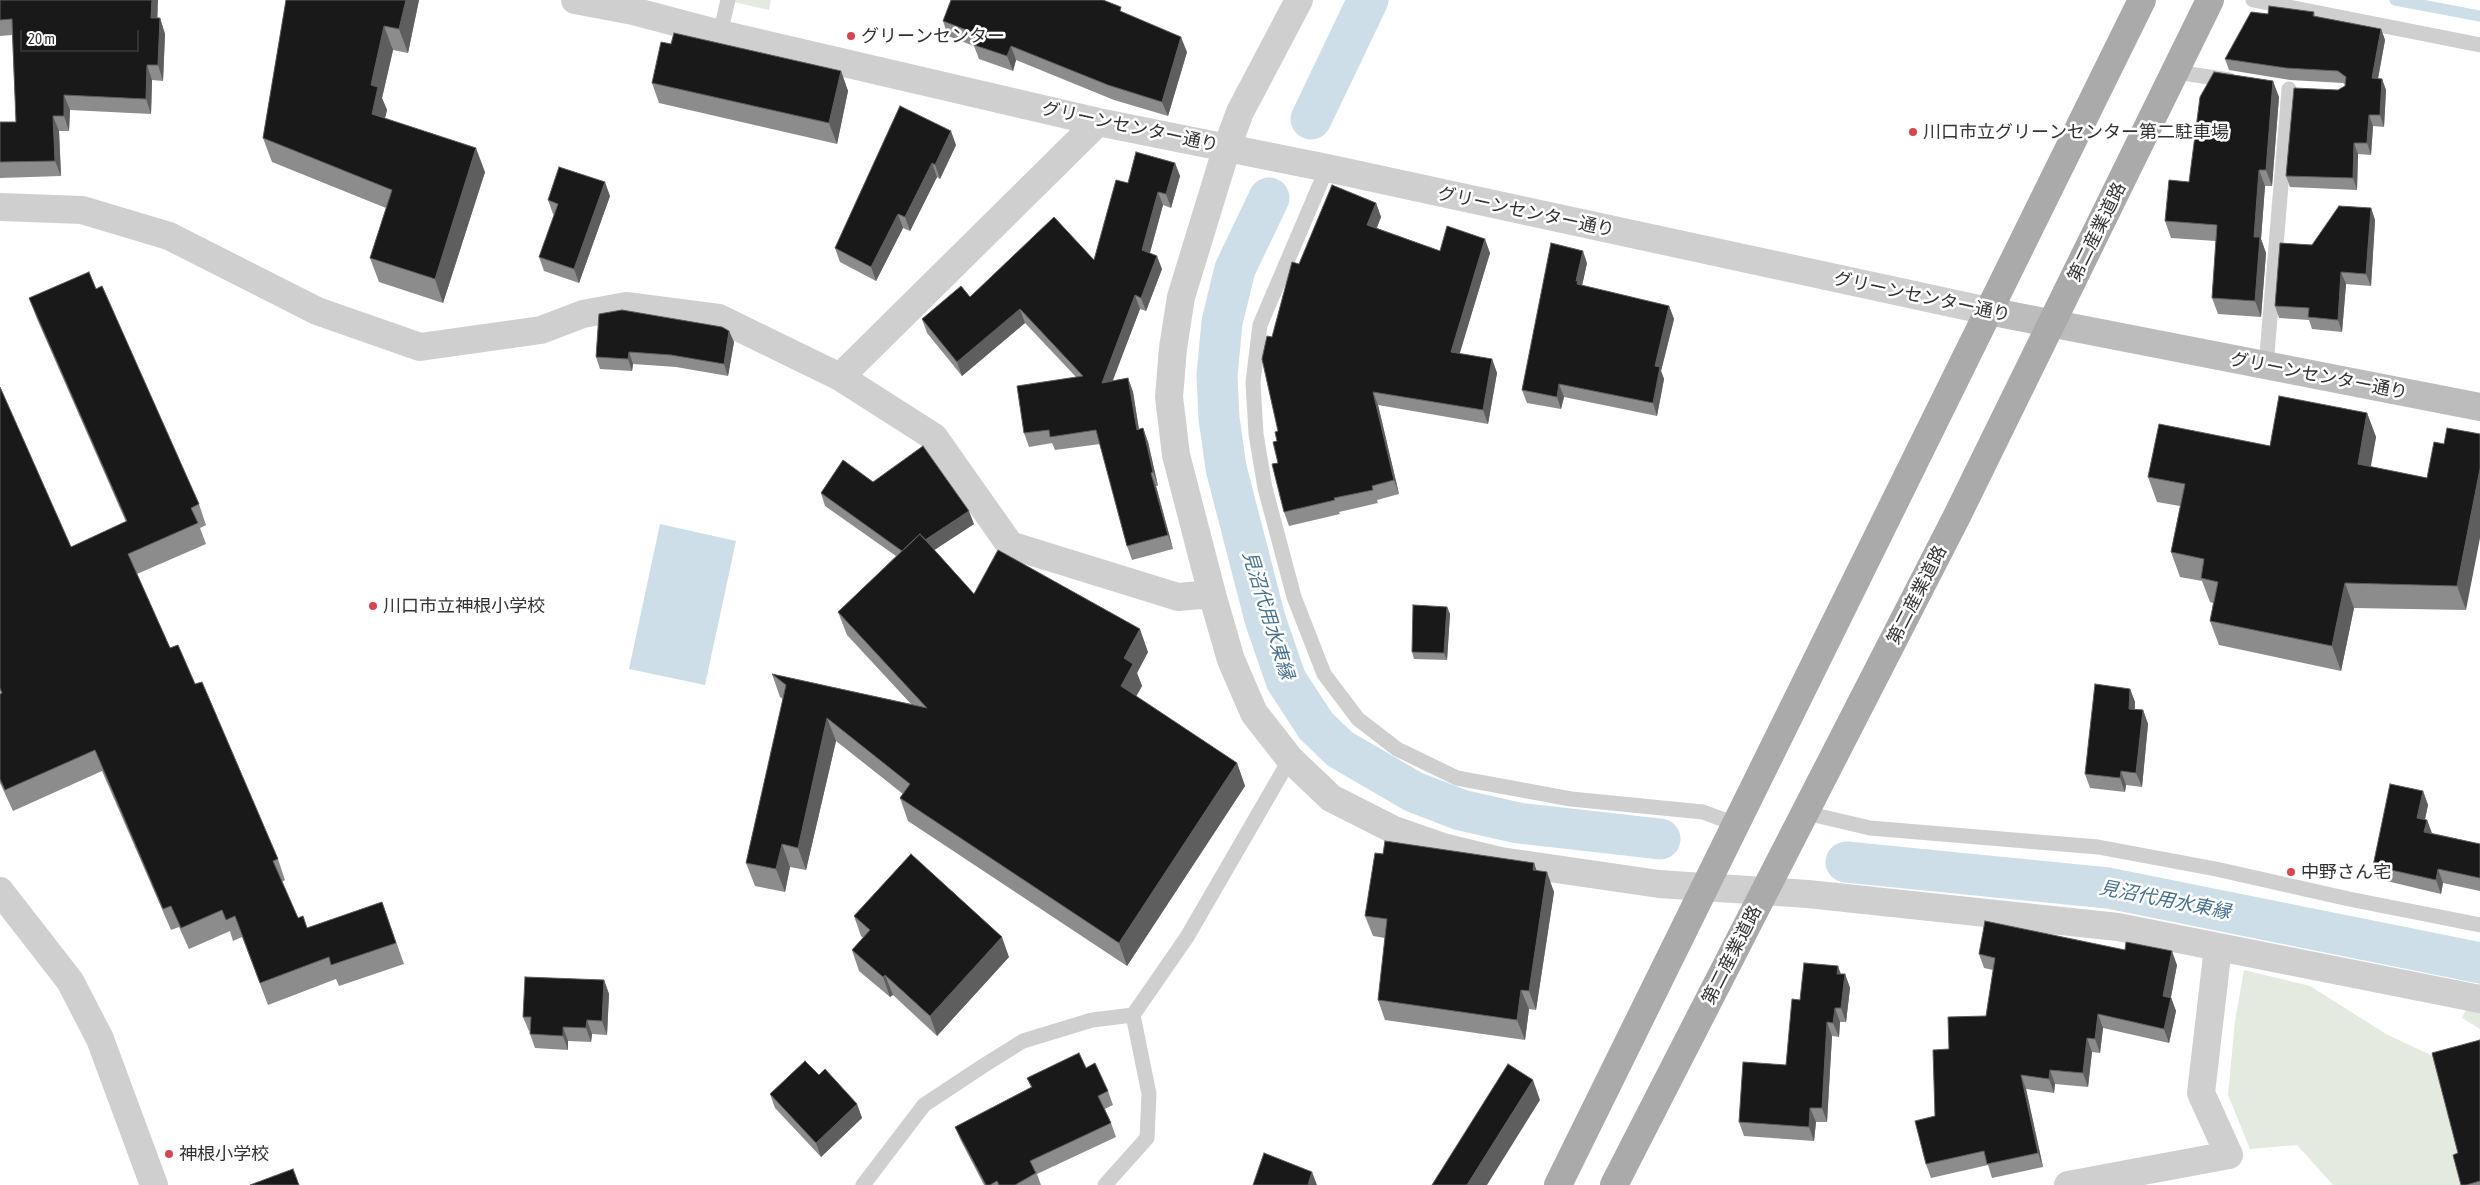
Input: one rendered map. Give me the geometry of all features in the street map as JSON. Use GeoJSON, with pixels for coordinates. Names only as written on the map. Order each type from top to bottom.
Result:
{"type":"FeatureCollection","features":[{"type":"Feature","properties":{"kind":"main road"},"geometry":{"type":"LineString","coordinates":[[1558,1185],[2142,0]]}},
{"type":"Feature","properties":{"kind":"main road","name":"第二産業道路"},"geometry":{"type":"LineString","coordinates":[[1614,1185],[1958,516],[2210,0]]}},
{"type":"Feature","properties":{"kind":"main road","name":"グリーンセンター通り"},"geometry":{"type":"LineString","coordinates":[[1988,311],[2480,407]]}},
{"type":"Feature","properties":{"kind":"street","name":"グリーンセンター通り"},"geometry":{"type":"LineString","coordinates":[[575,0],[634,6],[720,34],[1098,122],[1327,168],[1988,311]]}},
{"type":"Feature","properties":{"kind":"street"},"geometry":{"type":"LineString","coordinates":[[1299,0],[1240,112],[1228,147],[1182,297],[1173,348],[1169,397],[1176,455],[1231,660],[1254,713],[1290,759],[1332,798],[1394,830],[1442,846],[1501,861],[1659,884],[1703,888],[1765,890],[2118,927],[2480,999]]}},
{"type":"Feature","properties":{"kind":"street"},"geometry":{"type":"LineString","coordinates":[[840,377],[1098,122]]}},
{"type":"Feature","properties":{"kind":"street"},"geometry":{"type":"LineString","coordinates":[[0,207],[82,210],[169,236],[317,311],[420,347],[541,330],[583,314],[626,306],[719,318],[840,377],[934,437],[1010,545],[1178,597],[1212,594]]}},
{"type":"Feature","properties":{"kind":"street"},"geometry":{"type":"LineString","coordinates":[[0,891],[70,980],[100,1039],[154,1185]]}},
{"type":"Feature","properties":{"kind":"street"},"geometry":{"type":"LineString","coordinates":[[2068,1185],[2228,1154],[2201,1094],[2218,947]]}},
{"type":"Feature","properties":{"kind":"lane"},"geometry":{"type":"LineString","coordinates":[[720,34],[728,0]]}},
{"type":"Feature","properties":{"kind":"lane"},"geometry":{"type":"LineString","coordinates":[[2253,0],[2480,45]]}},
{"type":"Feature","properties":{"kind":"lane"},"geometry":{"type":"LineString","coordinates":[[2176,72],[2242,82]]}},
{"type":"Feature","properties":{"kind":"lane"},"geometry":{"type":"LineString","coordinates":[[2270,86],[2289,90],[2307,90]]}},
{"type":"Feature","properties":{"kind":"lane"},"geometry":{"type":"LineString","coordinates":[[2266,366],[2289,90]]}},
{"type":"Feature","properties":{"kind":"lane"},"geometry":{"type":"LineString","coordinates":[[1327,168],[1260,325],[1253,382],[1256,434],[1265,488],[1294,597],[1308,639],[1324,674],[1358,719],[1397,749],[1457,778],[1571,798],[1703,812],[1735,824]]}},
{"type":"Feature","properties":{"kind":"lane"},"geometry":{"type":"LineString","coordinates":[[1105,1185],[1147,1138],[1149,1094],[1133,1015],[1187,937],[1290,759]]}},
{"type":"Feature","properties":{"kind":"lane"},"geometry":{"type":"LineString","coordinates":[[1806,813],[1870,828],[2098,848],[2216,869],[2349,899],[2480,925]]}},
{"type":"Feature","properties":{"kind":"lane"},"geometry":{"type":"LineString","coordinates":[[863,1185],[924,1105],[983,1066],[1023,1041],[1092,1020],[1133,1015]]}},
{"type":"Feature","properties":{"kind":"shaded area"},"geometry":{"type":"Polygon","coordinates":[[[725,0],[771,0],[769,10],[725,0]]]}},
{"type":"Feature","properties":{"kind":"shaded area"},"geometry":{"type":"Polygon","coordinates":[[[660,524],[736,541],[705,685],[629,669],[660,524]]]}},
{"type":"Feature","properties":{"kind":"shaded area"},"geometry":{"type":"Polygon","coordinates":[[[2244,970],[2310,986],[2386,1034],[2437,1058],[2472,1185],[2333,1185],[2297,1145],[2250,1149],[2228,1095],[2235,1021],[2244,970]]]}},
{"type":"Feature","properties":{"kind":"shaded area"},"geometry":{"type":"Polygon","coordinates":[[[2480,981],[2480,1029],[2462,1018],[2480,981]]]}},
{"type":"Feature","properties":{"kind":"building"},"geometry":{"type":"Polygon","coordinates":[[[0,0],[152,0],[151,18],[160,18],[158,65],[147,65],[146,99],[64,95],[64,116],[53,116],[55,161],[0,162],[0,122],[16,122],[12,19],[0,20],[0,0]]]}},
{"type":"Feature","properties":{"kind":"building"},"geometry":{"type":"Polygon","coordinates":[[[286,0],[406,0],[399,29],[384,26],[371,85],[378,87],[372,114],[476,148],[435,279],[370,258],[392,190],[263,138],[286,0]]]}},
{"type":"Feature","properties":{"kind":"building"},"geometry":{"type":"Polygon","coordinates":[[[951,0],[1103,0],[1121,7],[1120,11],[1181,37],[1162,102],[1108,85],[1011,46],[1007,56],[974,45],[977,34],[943,21],[951,0]]]}},
{"type":"Feature","properties":{"kind":"building"},"geometry":{"type":"Polygon","coordinates":[[[2269,6],[2314,12],[2313,16],[2381,29],[2372,78],[2382,79],[2380,115],[2369,115],[2367,143],[2354,143],[2353,178],[2286,176],[2294,88],[2338,90],[2345,86],[2346,77],[2338,71],[2286,68],[2225,59],[2251,12],[2268,14],[2269,6]]]}},
{"type":"Feature","properties":{"kind":"building"},"geometry":{"type":"Polygon","coordinates":[[[674,33],[841,71],[829,123],[652,83],[661,42],[671,44],[674,33]]]}},
{"type":"Feature","properties":{"kind":"building"},"geometry":{"type":"Polygon","coordinates":[[[2214,72],[2273,81],[2266,170],[2259,170],[2254,237],[2260,237],[2255,301],[2212,298],[2217,225],[2165,221],[2169,180],[2189,182],[2200,97],[2214,72]]]}},
{"type":"Feature","properties":{"kind":"building"},"geometry":{"type":"Polygon","coordinates":[[[900,106],[951,131],[935,165],[932,163],[905,217],[898,214],[871,267],[835,248],[900,106]]]}},
{"type":"Feature","properties":{"kind":"building"},"geometry":{"type":"Polygon","coordinates":[[[1136,152],[1175,163],[1166,194],[1158,192],[1142,250],[1157,256],[1141,298],[1135,295],[1102,383],[1128,378],[1137,430],[1143,428],[1153,472],[1151,473],[1168,535],[1127,546],[1096,430],[1050,437],[1049,430],[1024,433],[1017,386],[1083,376],[1020,309],[957,362],[922,319],[961,286],[970,297],[1054,217],[1094,260],[1116,180],[1128,183],[1136,152]]]}},
{"type":"Feature","properties":{"kind":"building"},"geometry":{"type":"Polygon","coordinates":[[[559,167],[605,182],[574,269],[539,257],[558,204],[548,200],[559,167]]]}},
{"type":"Feature","properties":{"kind":"building"},"geometry":{"type":"Polygon","coordinates":[[[1332,185],[1376,203],[1367,225],[1440,251],[1447,226],[1485,239],[1451,352],[1492,359],[1483,410],[1373,392],[1394,480],[1372,486],[1373,490],[1334,498],[1335,500],[1284,512],[1272,464],[1278,463],[1273,442],[1277,441],[1275,432],[1278,431],[1262,359],[1267,336],[1272,337],[1292,262],[1299,264],[1332,185]]]}},
{"type":"Feature","properties":{"kind":"building"},"geometry":{"type":"Polygon","coordinates":[[[2339,206],[2371,208],[2366,274],[2341,272],[2338,320],[2308,317],[2309,308],[2275,306],[2280,243],[2312,245],[2339,206]]]}},
{"type":"Feature","properties":{"kind":"building"},"geometry":{"type":"Polygon","coordinates":[[[1551,243],[1583,251],[1576,281],[1578,281],[1577,284],[1669,306],[1655,366],[1660,367],[1653,403],[1559,384],[1557,397],[1522,390],[1551,243]]]}},
{"type":"Feature","properties":{"kind":"building"},"geometry":{"type":"Polygon","coordinates":[[[89,272],[96,289],[102,286],[199,504],[191,508],[198,523],[128,554],[170,648],[178,645],[195,684],[202,682],[278,859],[273,861],[298,918],[303,916],[307,928],[382,902],[396,943],[331,965],[329,957],[260,983],[235,916],[226,920],[222,910],[181,928],[171,906],[163,909],[95,750],[5,790],[0,779],[0,694],[2,693],[0,688],[0,387],[71,547],[127,521],[29,298],[89,272]]]}},
{"type":"Feature","properties":{"kind":"building"},"geometry":{"type":"Polygon","coordinates":[[[622,310],[722,327],[729,331],[724,364],[671,355],[629,352],[628,359],[596,357],[599,314],[622,310]]]}},
{"type":"Feature","properties":{"kind":"building"},"geometry":{"type":"Polygon","coordinates":[[[2279,396],[2367,413],[2358,464],[2427,478],[2434,442],[2444,444],[2447,428],[2480,434],[2480,469],[2457,586],[2345,583],[2332,646],[2210,621],[2218,582],[2201,578],[2204,559],[2171,552],[2185,484],[2148,477],[2159,424],[2270,446],[2279,396]]]}},
{"type":"Feature","properties":{"kind":"building"},"geometry":{"type":"Polygon","coordinates":[[[923,446],[969,511],[925,540],[920,534],[902,551],[821,493],[843,460],[873,482],[923,446]]]}},
{"type":"Feature","properties":{"kind":"building"},"geometry":{"type":"Polygon","coordinates":[[[920,534],[974,594],[998,550],[1140,629],[1124,658],[1133,664],[1121,686],[1237,763],[1119,943],[900,798],[910,784],[827,718],[798,848],[782,844],[776,869],[746,863],[786,685],[772,674],[927,708],[838,612],[920,534]]]}},
{"type":"Feature","properties":{"kind":"building"},"geometry":{"type":"Polygon","coordinates":[[[1413,605],[1447,607],[1444,653],[1412,652],[1413,605]]]}},
{"type":"Feature","properties":{"kind":"building"},"geometry":{"type":"Polygon","coordinates":[[[2095,684],[2130,689],[2129,709],[2143,710],[2136,773],[2121,771],[2120,778],[2085,774],[2095,684]]]}},
{"type":"Feature","properties":{"kind":"building"},"geometry":{"type":"Polygon","coordinates":[[[2390,784],[2423,791],[2417,818],[2427,820],[2424,832],[2480,844],[2480,878],[2438,869],[2436,880],[2373,866],[2390,784]]]}},
{"type":"Feature","properties":{"kind":"building"},"geometry":{"type":"Polygon","coordinates":[[[1385,841],[1534,863],[1533,870],[1547,872],[1529,991],[1521,990],[1517,1020],[1378,1000],[1387,919],[1365,916],[1375,853],[1383,854],[1385,841]]]}},
{"type":"Feature","properties":{"kind":"building"},"geometry":{"type":"Polygon","coordinates":[[[911,854],[1002,937],[930,1016],[885,975],[883,977],[852,950],[870,930],[854,916],[911,854]]]}},
{"type":"Feature","properties":{"kind":"building"},"geometry":{"type":"Polygon","coordinates":[[[1985,921],[2125,950],[2126,942],[2172,951],[2163,996],[2171,998],[2164,1029],[2098,1014],[2095,1039],[2087,1038],[2083,1073],[2050,1070],[2049,1079],[2021,1075],[2038,1153],[1987,1164],[1984,1151],[1926,1164],[1915,1121],[1935,1116],[1933,1050],[1949,1049],[1948,1017],[1986,1016],[1995,958],[1979,954],[1985,921]]]}},
{"type":"Feature","properties":{"kind":"building"},"geometry":{"type":"Polygon","coordinates":[[[1804,963],[1838,966],[1837,974],[1845,974],[1841,1008],[1835,1008],[1833,1023],[1827,1022],[1822,1108],[1810,1108],[1809,1127],[1739,1122],[1743,1062],[1786,1065],[1792,999],[1800,1000],[1804,963]]]}},
{"type":"Feature","properties":{"kind":"building"},"geometry":{"type":"Polygon","coordinates":[[[525,977],[604,980],[602,1021],[587,1020],[586,1028],[563,1027],[563,1036],[530,1034],[531,1017],[523,1017],[525,977]]]}},
{"type":"Feature","properties":{"kind":"building"},"geometry":{"type":"Polygon","coordinates":[[[2480,1040],[2480,1181],[2461,1185],[2453,1155],[2458,1153],[2432,1053],[2480,1040]]]}},
{"type":"Feature","properties":{"kind":"building"},"geometry":{"type":"Polygon","coordinates":[[[1079,1053],[1086,1068],[1095,1063],[1108,1091],[1098,1096],[1111,1123],[1030,1161],[1036,1173],[1015,1185],[999,1185],[997,1181],[986,1185],[955,1127],[1032,1087],[1027,1078],[1079,1053]]]}},
{"type":"Feature","properties":{"kind":"building"},"geometry":{"type":"Polygon","coordinates":[[[805,1061],[819,1075],[825,1069],[857,1104],[816,1143],[770,1094],[805,1061]]]}},
{"type":"Feature","properties":{"kind":"building"},"geometry":{"type":"Polygon","coordinates":[[[1508,1064],[1533,1080],[1467,1185],[1432,1185],[1508,1064]]]}},
{"type":"Feature","properties":{"kind":"building"},"geometry":{"type":"Polygon","coordinates":[[[1264,1153],[1312,1172],[1308,1185],[1253,1185],[1264,1153]]]}},
{"type":"Feature","properties":{"kind":"building"},"geometry":{"type":"Polygon","coordinates":[[[293,1169],[299,1185],[250,1185],[293,1169]]]}},
{"type":"Feature","properties":{"kind":"waterway","name":"見沼代用水東縁"},"geometry":{"type":"LineString","coordinates":[[1311,119],[1368,0]]}},
{"type":"Feature","properties":{"kind":"waterway"},"geometry":{"type":"LineString","coordinates":[[2395,0],[2480,16]]}},
{"type":"Feature","properties":{"kind":"waterway","name":"見沼代用水東縁"},"geometry":{"type":"LineString","coordinates":[[1269,198],[1235,269],[1222,322],[1217,376],[1219,418],[1226,468],[1265,619],[1286,680],[1316,726],[1340,749],[1414,792],[1461,810],[1518,823],[1660,839]]}},
{"type":"Feature","properties":{"kind":"waterway","name":"見沼代用水東縁"},"geometry":{"type":"LineString","coordinates":[[1846,862],[2108,888],[2480,963]]}},
{"type":"Feature","properties":{"kind":"place","name":"グリーンセンター"},"geometry":{"type":"Point","coordinates":[851,36]}},
{"type":"Feature","properties":{"kind":"place","name":"川口市立グリーンセンター第二駐車場"},"geometry":{"type":"Point","coordinates":[1913,132]}},
{"type":"Feature","properties":{"kind":"place","name":"川口市立神根小学校"},"geometry":{"type":"Point","coordinates":[373,606]}},
{"type":"Feature","properties":{"kind":"place","name":"中野さん宅"},"geometry":{"type":"Point","coordinates":[2291,872]}},
{"type":"Feature","properties":{"kind":"place","name":"神根小学校"},"geometry":{"type":"Point","coordinates":[169,1154]}}]}
